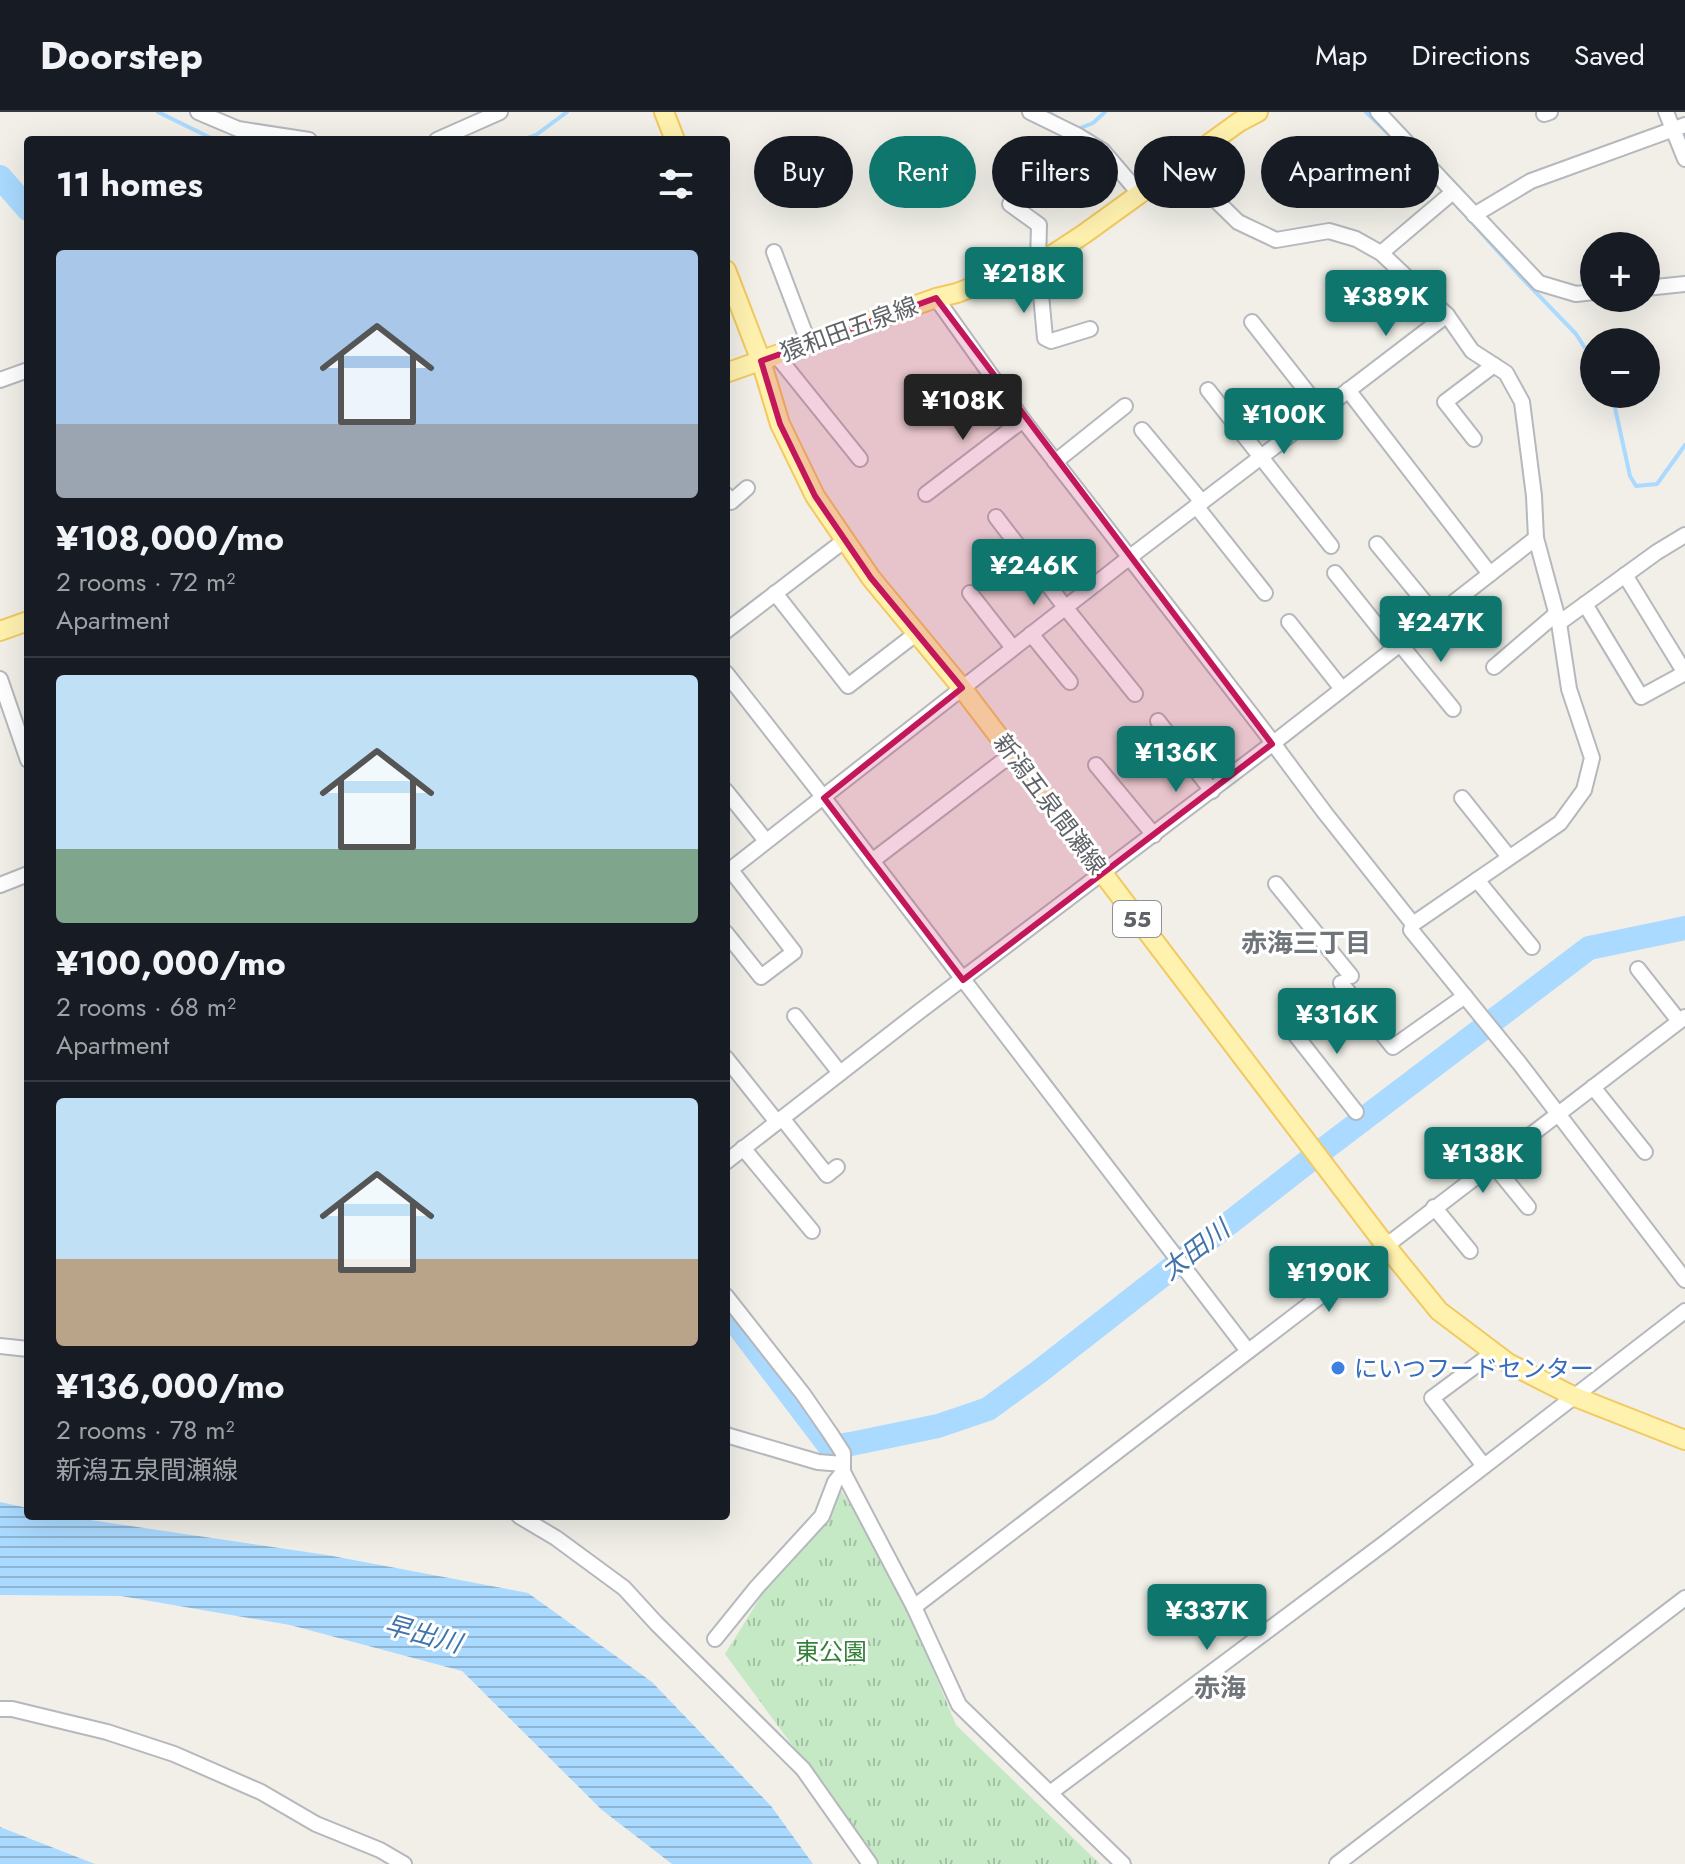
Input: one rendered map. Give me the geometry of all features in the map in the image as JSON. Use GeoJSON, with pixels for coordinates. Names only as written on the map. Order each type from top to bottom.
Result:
{"type":"FeatureCollection","features":[{"type":"Feature","properties":{"kind":"main road"},"geometry":{"type":"LineString","coordinates":[[664,112],[673,136]]}},
{"type":"Feature","properties":{"kind":"main road","name":"猿和田五泉線"},"geometry":{"type":"LineString","coordinates":[[1221,136],[1258,112]]}},
{"type":"Feature","properties":{"kind":"main road","name":"猿和田五泉線"},"geometry":{"type":"LineString","coordinates":[[730,372],[1046,259],[1134,197]]}},
{"type":"Feature","properties":{"kind":"main road","name":"新潟五泉間瀬線"},"geometry":{"type":"LineString","coordinates":[[730,278],[769,358],[780,424],[815,496],[871,578],[962,688],[1386,1246],[1439,1311],[1508,1363],[1573,1396],[1685,1440]]}},
{"type":"Feature","properties":{"kind":"main road"},"geometry":{"type":"LineString","coordinates":[[0,631],[24,622]]}},
{"type":"Feature","properties":{"kind":"street"},"geometry":{"type":"LineString","coordinates":[[198,112],[238,129],[283,136]]}},
{"type":"Feature","properties":{"kind":"street"},"geometry":{"type":"LineString","coordinates":[[446,136],[500,112]]}},
{"type":"Feature","properties":{"kind":"street"},"geometry":{"type":"LineString","coordinates":[[1030,112],[1103,151],[1134,187]]}},
{"type":"Feature","properties":{"kind":"street"},"geometry":{"type":"LineString","coordinates":[[1378,112],[1539,283],[1580,294]]}},
{"type":"Feature","properties":{"kind":"street"},"geometry":{"type":"LineString","coordinates":[[1666,112],[1679,127],[1685,159]]}},
{"type":"Feature","properties":{"kind":"street"},"geometry":{"type":"LineString","coordinates":[[1474,215],[1531,181],[1679,127]]}},
{"type":"Feature","properties":{"kind":"street"},"geometry":{"type":"LineString","coordinates":[[1381,253],[1453,192]]}},
{"type":"Feature","properties":{"kind":"street"},"geometry":{"type":"LineString","coordinates":[[1016,208],[1039,225],[1038,262],[1045,338],[1051,341],[1090,329]]}},
{"type":"Feature","properties":{"kind":"street"},"geometry":{"type":"LineString","coordinates":[[1224,208],[1238,222],[1276,240],[1329,231],[1356,239],[1381,253],[1447,315],[1472,351],[1506,373],[1522,402],[1536,538],[1558,618],[1569,689],[1592,758],[1584,790],[1560,823],[1413,924],[1411,930],[1520,1064],[1685,1280]]}},
{"type":"Feature","properties":{"kind":"street"},"geometry":{"type":"LineString","coordinates":[[774,252],[809,344]]}},
{"type":"Feature","properties":{"kind":"street"},"geometry":{"type":"LineString","coordinates":[[1660,287],[1685,284]]}},
{"type":"Feature","properties":{"kind":"street"},"geometry":{"type":"LineString","coordinates":[[936,298],[1055,462],[1413,924]]}},
{"type":"Feature","properties":{"kind":"street"},"geometry":{"type":"LineString","coordinates":[[730,869],[1065,607],[1447,315]]}},
{"type":"Feature","properties":{"kind":"street"},"geometry":{"type":"LineString","coordinates":[[1252,322],[1322,411]]}},
{"type":"Feature","properties":{"kind":"street"},"geometry":{"type":"LineString","coordinates":[[769,358],[860,459]]}},
{"type":"Feature","properties":{"kind":"street"},"geometry":{"type":"LineString","coordinates":[[1474,439],[1445,402],[1494,365]]}},
{"type":"Feature","properties":{"kind":"street"},"geometry":{"type":"LineString","coordinates":[[0,380],[24,371]]}},
{"type":"Feature","properties":{"kind":"street"},"geometry":{"type":"LineString","coordinates":[[1208,390],[1331,546]]}},
{"type":"Feature","properties":{"kind":"street"},"geometry":{"type":"LineString","coordinates":[[1348,390],[1490,574]]}},
{"type":"Feature","properties":{"kind":"street"},"geometry":{"type":"LineString","coordinates":[[1055,462],[1125,406]]}},
{"type":"Feature","properties":{"kind":"street"},"geometry":{"type":"LineString","coordinates":[[926,494],[1023,420]]}},
{"type":"Feature","properties":{"kind":"street"},"geometry":{"type":"LineString","coordinates":[[1142,430],[1265,593]]}},
{"type":"Feature","properties":{"kind":"street"},"geometry":{"type":"LineString","coordinates":[[730,501],[747,488]]}},
{"type":"Feature","properties":{"kind":"street"},"geometry":{"type":"LineString","coordinates":[[996,517],[1135,694]]}},
{"type":"Feature","properties":{"kind":"street"},"geometry":{"type":"LineString","coordinates":[[1494,667],[1558,618],[1585,604],[1685,535]]}},
{"type":"Feature","properties":{"kind":"street"},"geometry":{"type":"LineString","coordinates":[[730,1159],[1212,791],[1536,538]]}},
{"type":"Feature","properties":{"kind":"street"},"geometry":{"type":"LineString","coordinates":[[730,628],[845,540]]}},
{"type":"Feature","properties":{"kind":"street"},"geometry":{"type":"LineString","coordinates":[[1377,544],[1436,616]]}},
{"type":"Feature","properties":{"kind":"street"},"geometry":{"type":"LineString","coordinates":[[1335,573],[1453,709]]}},
{"type":"Feature","properties":{"kind":"street"},"geometry":{"type":"LineString","coordinates":[[1585,604],[1641,697],[1685,673],[1625,575]]}},
{"type":"Feature","properties":{"kind":"street"},"geometry":{"type":"LineString","coordinates":[[775,593],[848,686],[917,633]]}},
{"type":"Feature","properties":{"kind":"street"},"geometry":{"type":"LineString","coordinates":[[970,593],[1013,648]]}},
{"type":"Feature","properties":{"kind":"street"},"geometry":{"type":"LineString","coordinates":[[1289,622],[1342,689]]}},
{"type":"Feature","properties":{"kind":"street"},"geometry":{"type":"LineString","coordinates":[[1031,634],[1070,682]]}},
{"type":"Feature","properties":{"kind":"street"},"geometry":{"type":"LineString","coordinates":[[730,678],[1248,1351]]}},
{"type":"Feature","properties":{"kind":"street"},"geometry":{"type":"LineString","coordinates":[[0,679],[24,748]]}},
{"type":"Feature","properties":{"kind":"street"},"geometry":{"type":"LineString","coordinates":[[1158,721],[1212,791]]}},
{"type":"Feature","properties":{"kind":"street"},"geometry":{"type":"LineString","coordinates":[[872,861],[1012,754]]}},
{"type":"Feature","properties":{"kind":"street"},"geometry":{"type":"LineString","coordinates":[[1096,765],[1154,835]]}},
{"type":"Feature","properties":{"kind":"street"},"geometry":{"type":"LineString","coordinates":[[730,796],[766,841]]}},
{"type":"Feature","properties":{"kind":"street"},"geometry":{"type":"LineString","coordinates":[[1462,798],[1509,857]]}},
{"type":"Feature","properties":{"kind":"street"},"geometry":{"type":"LineString","coordinates":[[730,873],[794,952],[761,977],[730,938]]}},
{"type":"Feature","properties":{"kind":"street"},"geometry":{"type":"LineString","coordinates":[[0,885],[24,876]]}},
{"type":"Feature","properties":{"kind":"street"},"geometry":{"type":"LineString","coordinates":[[1477,880],[1532,947]]}},
{"type":"Feature","properties":{"kind":"street"},"geometry":{"type":"LineString","coordinates":[[1276,884],[1393,1047],[1465,996]]}},
{"type":"Feature","properties":{"kind":"street"},"geometry":{"type":"LineString","coordinates":[[914,1607],[1682,1019],[1638,969]]}},
{"type":"Feature","properties":{"kind":"street"},"geometry":{"type":"LineString","coordinates":[[795,1016],[840,1073]]}},
{"type":"Feature","properties":{"kind":"street"},"geometry":{"type":"LineString","coordinates":[[1287,1024],[1356,1112]]}},
{"type":"Feature","properties":{"kind":"street"},"geometry":{"type":"LineString","coordinates":[[730,1063],[827,1175],[837,1167]]}},
{"type":"Feature","properties":{"kind":"street"},"geometry":{"type":"LineString","coordinates":[[1593,1087],[1645,1152]]}},
{"type":"Feature","properties":{"kind":"street"},"geometry":{"type":"LineString","coordinates":[[743,1148],[812,1231]]}},
{"type":"Feature","properties":{"kind":"street"},"geometry":{"type":"LineString","coordinates":[[1492,1163],[1528,1207]]}},
{"type":"Feature","properties":{"kind":"street"},"geometry":{"type":"LineString","coordinates":[[1434,1207],[1470,1251]]}},
{"type":"Feature","properties":{"kind":"street"},"geometry":{"type":"LineString","coordinates":[[730,1301],[803,1394],[843,1453],[843,1468],[914,1607],[959,1705],[1123,1864]]}},
{"type":"Feature","properties":{"kind":"street"},"geometry":{"type":"LineString","coordinates":[[1050,1793],[1386,1542],[1685,1311]]}},
{"type":"Feature","properties":{"kind":"street"},"geometry":{"type":"LineString","coordinates":[[0,1346],[24,1349]]}},
{"type":"Feature","properties":{"kind":"street"},"geometry":{"type":"LineString","coordinates":[[1484,1466],[1432,1398],[1494,1352]]}},
{"type":"Feature","properties":{"kind":"street"},"geometry":{"type":"LineString","coordinates":[[730,1436],[843,1468]]}},
{"type":"Feature","properties":{"kind":"street"},"geometry":{"type":"LineString","coordinates":[[715,1639],[757,1587],[822,1516],[843,1468]]}},
{"type":"Feature","properties":{"kind":"street"},"geometry":{"type":"LineString","coordinates":[[526,1520],[556,1538],[624,1588],[803,1769],[870,1864]]}},
{"type":"Feature","properties":{"kind":"street"},"geometry":{"type":"LineString","coordinates":[[1337,1864],[1685,1598]]}},
{"type":"Feature","properties":{"kind":"street"},"geometry":{"type":"LineString","coordinates":[[0,1709],[12,1709],[107,1732],[174,1754],[261,1792],[316,1824],[380,1850],[404,1864]]}},
{"type":"Feature","properties":{"kind":"highlighted area"},"geometry":{"type":"Polygon","coordinates":[[[936,298],[1272,744],[963,980],[824,798],[962,688],[871,578],[815,496],[780,424],[761,361],[936,298]]]}},
{"type":"Feature","properties":{"kind":"green space","name":"東公園"},"geometry":{"type":"Polygon","coordinates":[[[838,1486],[909,1612],[956,1725],[1100,1864],[880,1864],[725,1654],[763,1593],[826,1518],[838,1486]]]}},
{"type":"Feature","properties":{"kind":"water","name":"早出川"},"geometry":{"type":"Polygon","coordinates":[[[0,1502],[24,1507],[24,1520],[90,1520],[327,1555],[528,1593],[652,1682],[771,1806],[813,1864],[672,1864],[602,1810],[462,1671],[290,1625],[121,1596],[0,1595],[0,1502]]]}},
{"type":"Feature","properties":{"kind":"water"},"geometry":{"type":"Polygon","coordinates":[[[0,1827],[95,1864],[0,1864],[0,1827]]]}},
{"type":"Feature","properties":{"kind":"waterway"},"geometry":{"type":"LineString","coordinates":[[158,112],[207,136]]}},
{"type":"Feature","properties":{"kind":"waterway"},"geometry":{"type":"LineString","coordinates":[[533,136],[567,112]]}},
{"type":"Feature","properties":{"kind":"waterway"},"geometry":{"type":"LineString","coordinates":[[1048,112],[1063,121]]}},
{"type":"Feature","properties":{"kind":"waterway"},"geometry":{"type":"LineString","coordinates":[[1078,129],[1093,123],[1105,112]]}},
{"type":"Feature","properties":{"kind":"waterway"},"geometry":{"type":"LineString","coordinates":[[1366,112],[1391,136]]}},
{"type":"Feature","properties":{"kind":"waterway","name":"太田川"},"geometry":{"type":"LineString","coordinates":[[0,177],[24,204]]}},
{"type":"Feature","properties":{"kind":"waterway"},"geometry":{"type":"LineString","coordinates":[[1459,208],[1580,340]]}},
{"type":"Feature","properties":{"kind":"waterway"},"geometry":{"type":"LineString","coordinates":[[1615,408],[1630,476],[1636,486],[1657,484],[1685,445]]}},
{"type":"Feature","properties":{"kind":"waterway","name":"太田川"},"geometry":{"type":"LineString","coordinates":[[730,1315],[830,1447],[938,1426],[988,1409],[1589,948],[1685,928]]}},
{"type":"Feature","properties":{"kind":"place","name":"にいつフードセンター"},"geometry":{"type":"Point","coordinates":[1338,1368]}},
{"type":"Feature","properties":{"kind":"district","name":"赤海三丁目"},"geometry":{"type":"Point","coordinates":[1306,943]}},
{"type":"Feature","properties":{"kind":"district","name":"赤海"},"geometry":{"type":"Point","coordinates":[1220,1688]}}]}
